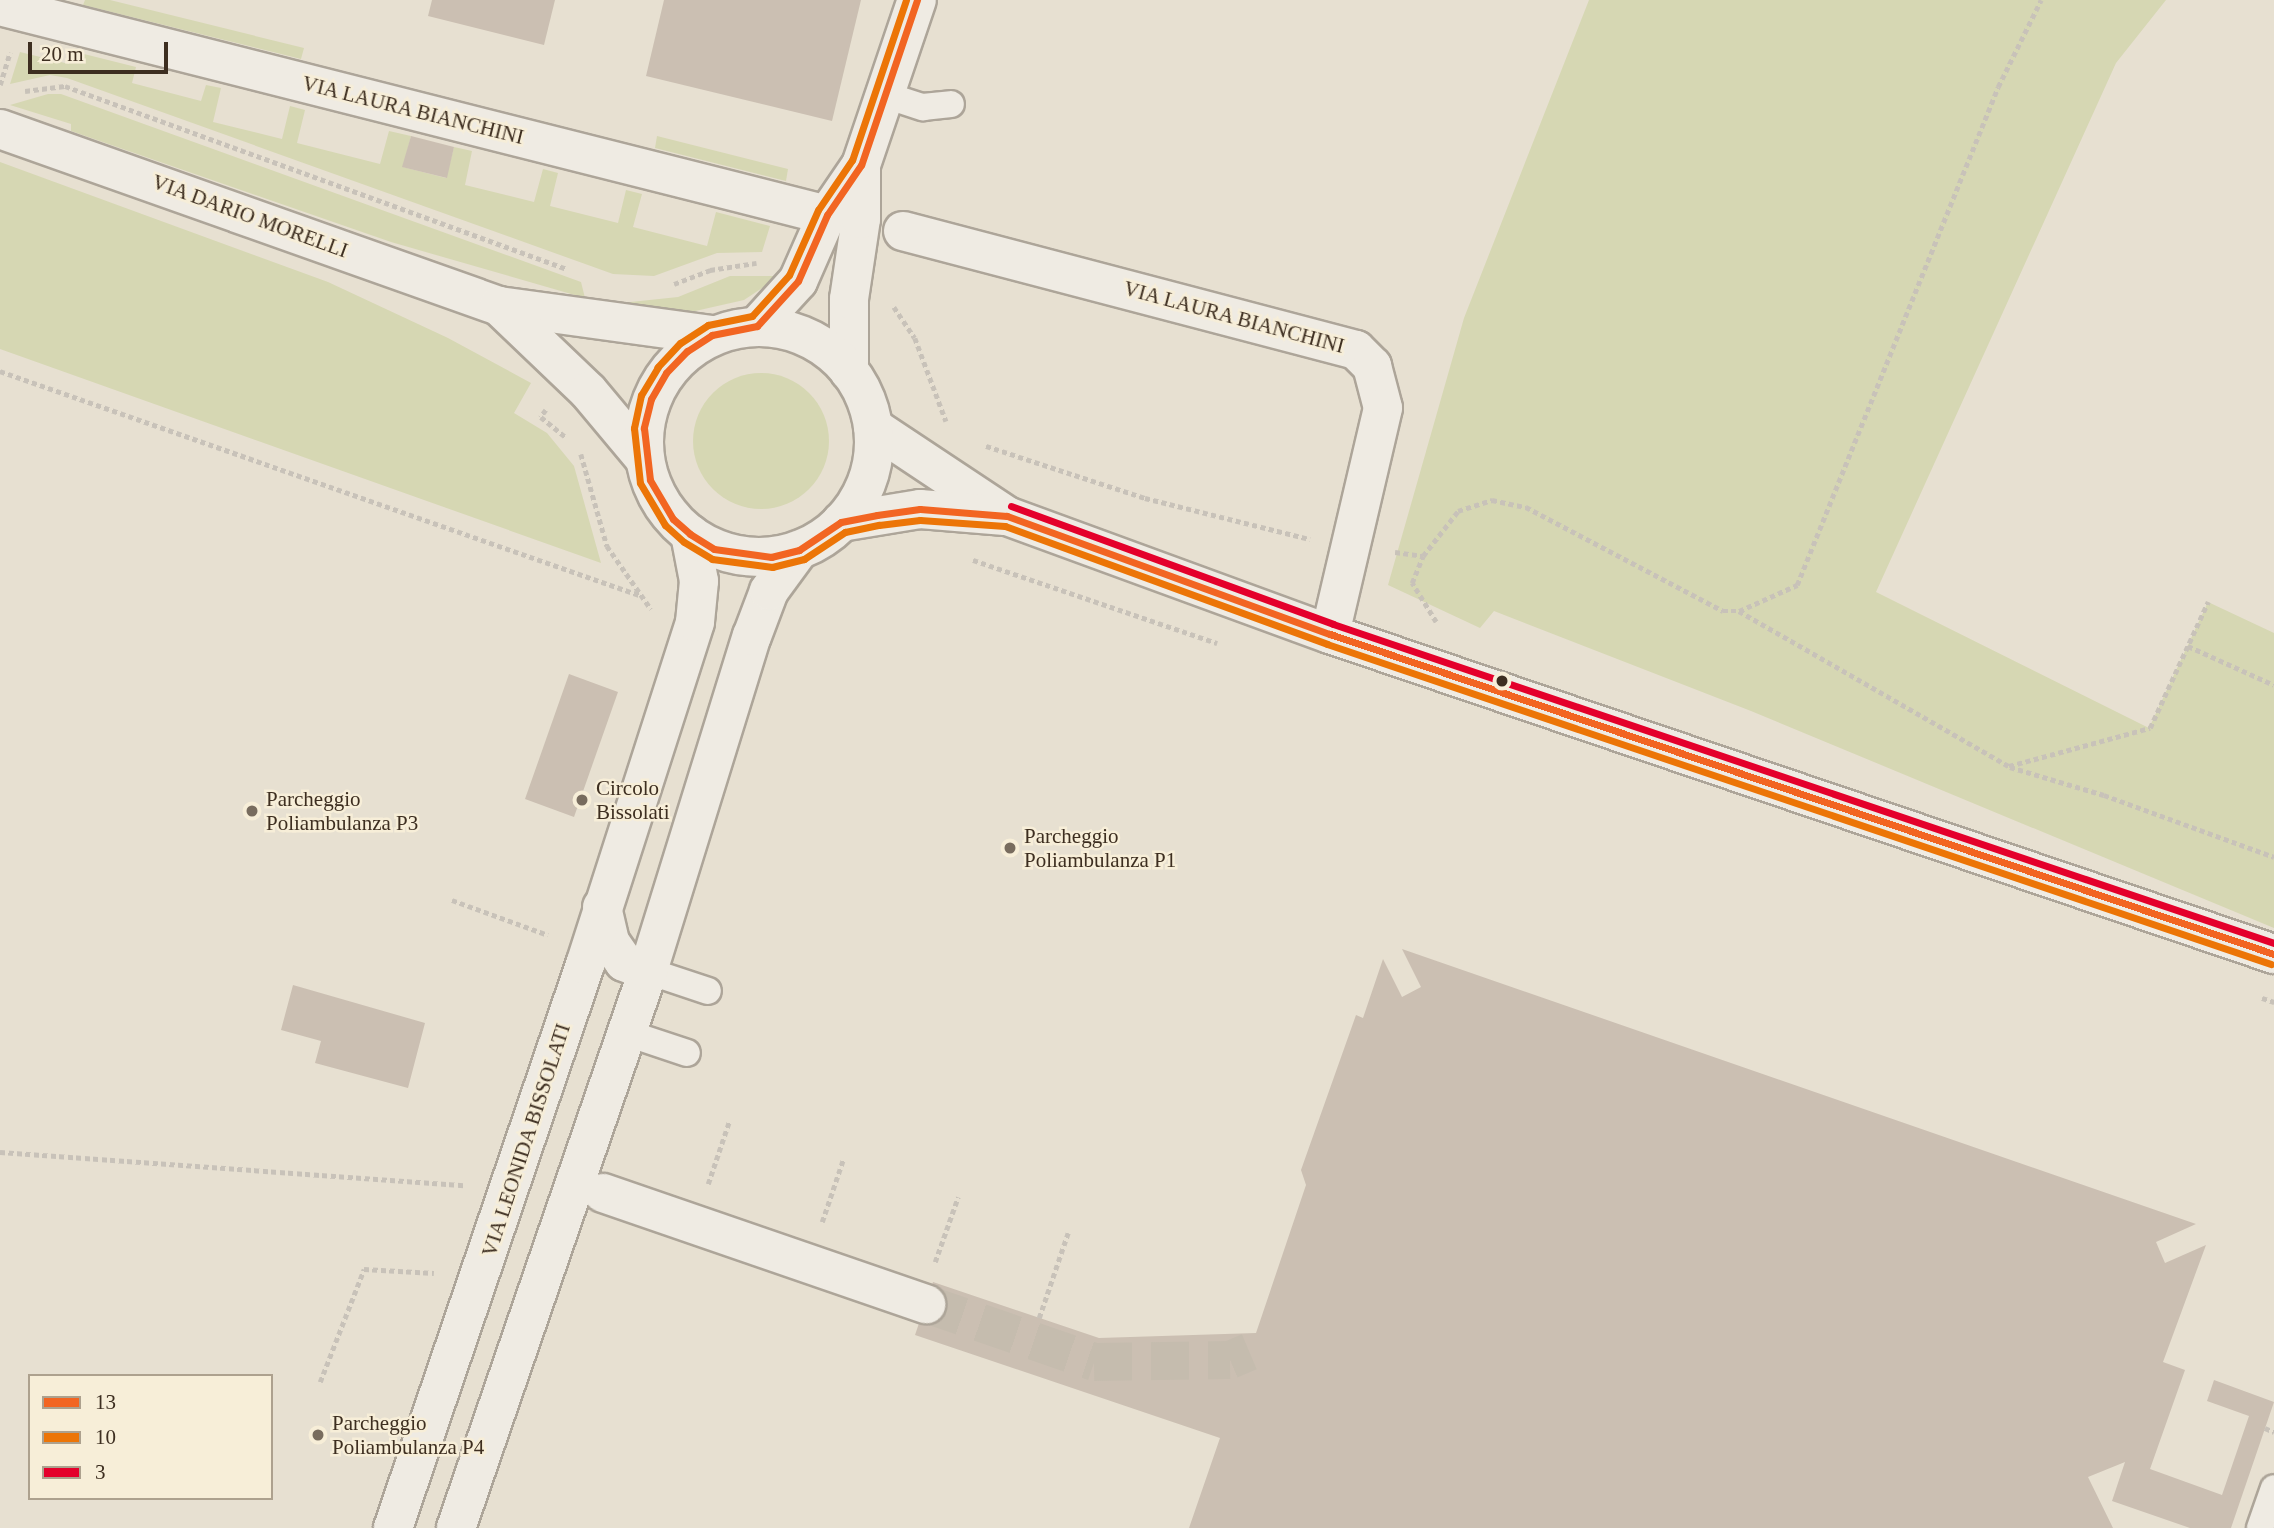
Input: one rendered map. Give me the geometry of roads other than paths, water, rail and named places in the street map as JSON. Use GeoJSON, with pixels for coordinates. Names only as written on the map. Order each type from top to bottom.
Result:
{"type":"FeatureCollection","features":[{"type":"Feature","properties":{"kind":"street"},"geometry":{"type":"LineString","coordinates":[[757,326],[798,281],[827,215],[861,165],[917,0]]}},
{"type":"Feature","properties":{"kind":"street","name":"VIA LAURA BIANCHINI"},"geometry":{"type":"LineString","coordinates":[[18,15],[827,215]]}},
{"type":"Feature","properties":{"kind":"street","name":"VIA DARIO MORELLI"},"geometry":{"type":"LineString","coordinates":[[0,129],[499,306],[712,335]]}},
{"type":"Feature","properties":{"kind":"street"},"geometry":{"type":"LineString","coordinates":[[849,371],[853,270],[861,219],[861,165]]}},
{"type":"Feature","properties":{"kind":"street","name":"VIA LAURA BIANCHINI"},"geometry":{"type":"LineString","coordinates":[[903,231],[1356,350],[1372,366],[1383,408],[1330,634]]}},
{"type":"Feature","properties":{"kind":"street","name":"VIA DARIO MORELLI"},"geometry":{"type":"LineString","coordinates":[[499,306],[588,391],[644,458]]}},
{"type":"Feature","properties":{"kind":"street"},"geometry":{"type":"LineString","coordinates":[[799,550],[743,556],[715,549],[690,534],[660,501],[644,458],[644,428],[656,390],[687,351],[712,335],[757,326],[808,337],[831,351],[849,371],[873,427],[868,478],[841,522]]}},
{"type":"Feature","properties":{"kind":"street"},"geometry":{"type":"LineString","coordinates":[[873,427],[1007,516],[1330,634],[2274,954]]}},
{"type":"Feature","properties":{"kind":"street"},"geometry":{"type":"LineString","coordinates":[[456,1528],[649,971],[752,636],[769,591],[799,550],[841,522],[920,509],[1007,516]]}},
{"type":"Feature","properties":{"kind":"street","name":"VIA LEONIDA BISSOLATI"},"geometry":{"type":"LineString","coordinates":[[393,1528],[448,1372],[695,622],[699,581],[690,534]]}},
{"type":"Feature","properties":{"kind":"street"},"geometry":{"type":"LineString","coordinates":[[602,907],[617,952],[624,962],[649,971]]}},
{"type":"Feature","properties":{"kind":"street"},"geometry":{"type":"LineString","coordinates":[[604,1194],[924,1304]]}},
{"type":"Feature","properties":{"kind":"street"},"geometry":{"type":"LineString","coordinates":[[448,1372],[457,1405],[467,1418],[491,1427]]}},
{"type":"Feature","properties":{"kind":"lane"},"geometry":{"type":"LineString","coordinates":[[885,94],[923,107],[951,104]]}},
{"type":"Feature","properties":{"kind":"lane"},"geometry":{"type":"LineString","coordinates":[[649,971],[708,991]]}},
{"type":"Feature","properties":{"kind":"lane"},"geometry":{"type":"LineString","coordinates":[[627,1033],[687,1053]]}},
{"type":"Feature","properties":{"kind":"lane"},"geometry":{"type":"LineString","coordinates":[[2260,1528],[2274,1488]]}},
{"type":"Feature","properties":{"kind":"tunnel"},"geometry":{"type":"LineString","coordinates":[[926,1304],[1094,1362],[1230,1360],[1249,1352]]}},
{"type":"Feature","properties":{"kind":"place","name":"Circolo Bissolati"},"geometry":{"type":"Point","coordinates":[582,800]}},
{"type":"Feature","properties":{"kind":"place","name":"Parcheggio Poliambulanza P3"},"geometry":{"type":"Point","coordinates":[252,811]}},
{"type":"Feature","properties":{"kind":"place","name":"Parcheggio Poliambulanza P1"},"geometry":{"type":"Point","coordinates":[1010,848]}},
{"type":"Feature","properties":{"kind":"place","name":"Parcheggio Poliambulanza P4"},"geometry":{"type":"Point","coordinates":[318,1435]}}]}
